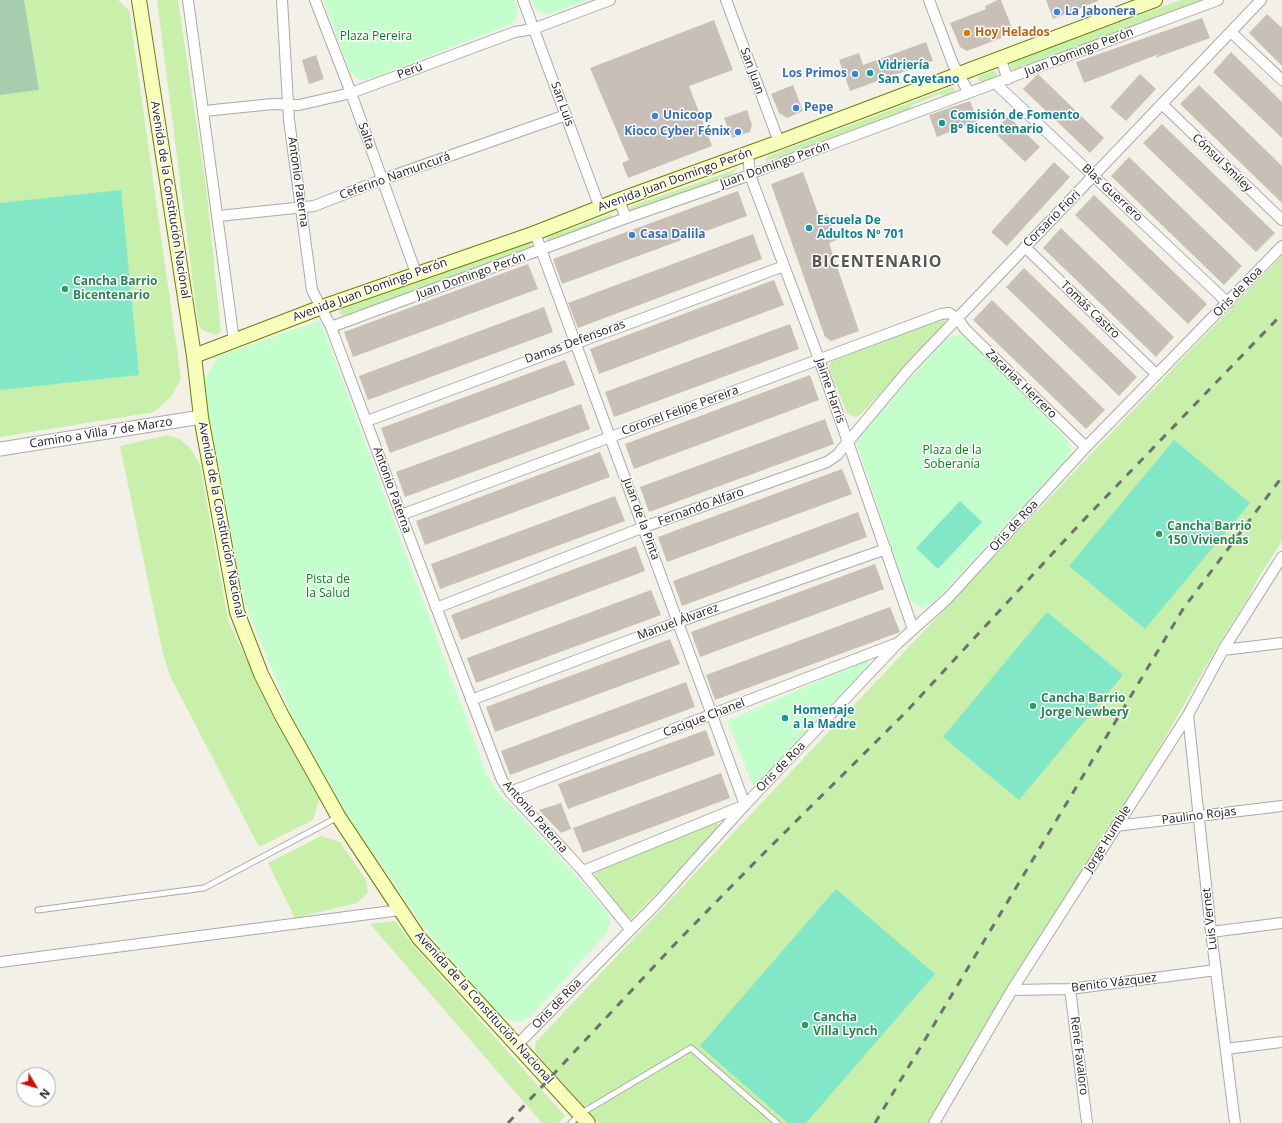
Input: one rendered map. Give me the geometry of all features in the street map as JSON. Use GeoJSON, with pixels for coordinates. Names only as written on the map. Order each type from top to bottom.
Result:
{"type":"FeatureCollection","features":[{"type":"Feature","properties":{"kind":"main road","name":"Avenida de la Constitución Nacional"},"geometry":{"type":"LineString","coordinates":[[139,0],[194,356],[201,416],[237,612],[261,674],[282,716],[338,816],[420,938],[517,1045],[580,1120]]}},
{"type":"Feature","properties":{"kind":"main road","name":"Avenida Juan Domingo Perón"},"geometry":{"type":"LineString","coordinates":[[194,356],[322,307],[416,273],[535,233],[619,200],[779,142],[1000,58],[1133,4],[1155,0]]}},
{"type":"Feature","properties":{"kind":"street"},"geometry":{"type":"LineString","coordinates":[[188,0],[219,216],[234,340]]}},
{"type":"Feature","properties":{"kind":"street","name":"Antonio Paterna"},"geometry":{"type":"LineString","coordinates":[[282,0],[289,120],[312,290],[331,327],[502,780],[510,792],[583,871],[630,929]]}},
{"type":"Feature","properties":{"kind":"street","name":"Salta"},"geometry":{"type":"LineString","coordinates":[[315,0],[416,273]]}},
{"type":"Feature","properties":{"kind":"street","name":"San Luis"},"geometry":{"type":"LineString","coordinates":[[523,0],[600,208]]}},
{"type":"Feature","properties":{"kind":"street","name":"Perú"},"geometry":{"type":"LineString","coordinates":[[204,111],[273,104],[299,105],[351,94],[515,32],[533,28],[610,0]]}},
{"type":"Feature","properties":{"kind":"street","name":"San Juan"},"geometry":{"type":"LineString","coordinates":[[726,0],[779,142]]}},
{"type":"Feature","properties":{"kind":"street"},"geometry":{"type":"LineString","coordinates":[[929,0],[958,74],[969,93]]}},
{"type":"Feature","properties":{"kind":"street","name":"Juan Domingo Perón"},"geometry":{"type":"LineString","coordinates":[[331,327],[626,218],[750,175],[1218,0]]}},
{"type":"Feature","properties":{"kind":"street","name":"Corsario Fiori"},"geometry":{"type":"LineString","coordinates":[[848,442],[909,369],[958,319],[1025,246],[1163,105],[1261,0]]}},
{"type":"Feature","properties":{"kind":"street"},"geometry":{"type":"LineString","coordinates":[[1232,32],[1282,80]]}},
{"type":"Feature","properties":{"kind":"street"},"geometry":{"type":"LineString","coordinates":[[1000,58],[1008,78]]}},
{"type":"Feature","properties":{"kind":"street","name":"Blas Guerrero"},"geometry":{"type":"LineString","coordinates":[[995,83],[1228,303]]}},
{"type":"Feature","properties":{"kind":"street","name":"Cónsul Smiley"},"geometry":{"type":"LineString","coordinates":[[1163,105],[1282,220]]}},
{"type":"Feature","properties":{"kind":"street","name":"Ceferino Namuncurá"},"geometry":{"type":"LineString","coordinates":[[219,216],[314,206],[381,180],[566,115]]}},
{"type":"Feature","properties":{"kind":"street","name":"Jaime Harris"},"geometry":{"type":"LineString","coordinates":[[748,153],[750,175],[819,359],[886,549],[888,562],[913,629]]}},
{"type":"Feature","properties":{"kind":"street"},"geometry":{"type":"LineString","coordinates":[[619,200],[626,218]]}},
{"type":"Feature","properties":{"kind":"street","name":"Juan de la Pinta"},"geometry":{"type":"LineString","coordinates":[[535,233],[745,805]]}},
{"type":"Feature","properties":{"kind":"street","name":"Tomás Castro"},"geometry":{"type":"LineString","coordinates":[[1025,246],[1156,374]]}},
{"type":"Feature","properties":{"kind":"street","name":"Oris de Roa"},"geometry":{"type":"LineString","coordinates":[[517,1045],[657,903],[745,805],[898,643],[948,598],[1086,447],[1282,246]]}},
{"type":"Feature","properties":{"kind":"street","name":"Damas Defensoras"},"geometry":{"type":"LineString","coordinates":[[367,421],[575,342],[784,266]]}},
{"type":"Feature","properties":{"kind":"street","name":"Coronel Felipe Pereira"},"geometry":{"type":"LineString","coordinates":[[401,515],[941,314],[949,313],[958,319]]}},
{"type":"Feature","properties":{"kind":"street","name":"Zacarias Herrero"},"geometry":{"type":"LineString","coordinates":[[958,319],[965,329],[1086,447]]}},
{"type":"Feature","properties":{"kind":"street","name":"Camino a Villa 7 de Marzo"},"geometry":{"type":"LineString","coordinates":[[0,449],[201,416]]}},
{"type":"Feature","properties":{"kind":"street","name":"Fernando Alfaro"},"geometry":{"type":"LineString","coordinates":[[436,608],[644,527],[827,462],[848,442]]}},
{"type":"Feature","properties":{"kind":"street","name":"Manuel Álvarez"},"geometry":{"type":"LineString","coordinates":[[471,700],[678,622],[886,549]]}},
{"type":"Feature","properties":{"kind":"street","name":"Jorge Humble"},"geometry":{"type":"LineString","coordinates":[[934,1123],[1012,990],[1188,715],[1223,650],[1282,557]]}},
{"type":"Feature","properties":{"kind":"street","name":"Cacique Chanel"},"geometry":{"type":"LineString","coordinates":[[510,792],[712,716],[898,643]]}},
{"type":"Feature","properties":{"kind":"street"},"geometry":{"type":"LineString","coordinates":[[1223,650],[1282,643]]}},
{"type":"Feature","properties":{"kind":"street","name":"Luis Vernet"},"geometry":{"type":"LineString","coordinates":[[1188,715],[1211,932],[1235,1123]]}},
{"type":"Feature","properties":{"kind":"street","name":"Oris de Roa"},"geometry":{"type":"LineString","coordinates":[[583,871],[745,805]]}},
{"type":"Feature","properties":{"kind":"street","name":"Paulino Rojas"},"geometry":{"type":"LineString","coordinates":[[1116,826],[1282,806]]}},
{"type":"Feature","properties":{"kind":"street"},"geometry":{"type":"LineString","coordinates":[[0,962],[400,910]]}},
{"type":"Feature","properties":{"kind":"street"},"geometry":{"type":"LineString","coordinates":[[1211,932],[1282,923]]}},
{"type":"Feature","properties":{"kind":"street","name":"Benito Vázquez"},"geometry":{"type":"LineString","coordinates":[[1012,990],[1070,989],[1216,970]]}},
{"type":"Feature","properties":{"kind":"street","name":"René Favaloro"},"geometry":{"type":"LineString","coordinates":[[1070,989],[1087,1123]]}},
{"type":"Feature","properties":{"kind":"street"},"geometry":{"type":"LineString","coordinates":[[1226,1049],[1282,1042]]}},
{"type":"Feature","properties":{"kind":"lane"},"geometry":{"type":"LineString","coordinates":[[38,910],[204,888],[338,816]]}},
{"type":"Feature","properties":{"kind":"lane"},"geometry":{"type":"LineString","coordinates":[[580,1120],[691,1048],[777,1123]]}},
{"type":"Feature","properties":{"kind":"green space"},"geometry":{"type":"Polygon","coordinates":[[[0,0],[24,0],[39,90],[0,95],[0,0]]]}},
{"type":"Feature","properties":{"kind":"green space"},"geometry":{"type":"Polygon","coordinates":[[[24,0],[118,0],[129,10],[181,378],[171,397],[154,412],[0,437],[0,95],[39,90],[24,0]]]}},
{"type":"Feature","properties":{"kind":"green space"},"geometry":{"type":"Polygon","coordinates":[[[157,0],[178,0],[207,194],[221,332],[216,335],[202,330],[198,323],[157,0]]]}},
{"type":"Feature","properties":{"kind":"green space","name":"Plaza Pereira"},"geometry":{"type":"Polygon","coordinates":[[[323,0],[514,0],[518,9],[515,21],[506,26],[370,79],[359,80],[350,72],[323,0]]]}},
{"type":"Feature","properties":{"kind":"green space"},"geometry":{"type":"Polygon","coordinates":[[[532,0],[587,0],[548,14],[542,13],[535,8],[532,0]]]}},
{"type":"Feature","properties":{"kind":"green space"},"geometry":{"type":"Polygon","coordinates":[[[1181,0],[1204,0],[1014,70],[1010,67],[1011,62],[1181,0]]]}},
{"type":"Feature","properties":{"kind":"green space"},"geometry":{"type":"Polygon","coordinates":[[[993,71],[997,73],[996,77],[981,82],[978,80],[979,76],[993,71]]]}},
{"type":"Feature","properties":{"kind":"green space"},"geometry":{"type":"Polygon","coordinates":[[[952,87],[955,89],[954,92],[943,97],[940,94],[912,105],[910,109],[765,162],[768,156],[952,87]]]}},
{"type":"Feature","properties":{"kind":"green space"},"geometry":{"type":"Polygon","coordinates":[[[737,169],[731,175],[634,212],[630,210],[631,206],[737,169]]]}},
{"type":"Feature","properties":{"kind":"green space","name":"Cancha Barrio Bicentenario"},"geometry":{"type":"Polygon","coordinates":[[[121,190],[139,375],[0,390],[0,203],[121,190]]]}},
{"type":"Feature","properties":{"kind":"green space"},"geometry":{"type":"Polygon","coordinates":[[[612,214],[614,219],[548,242],[547,241],[547,237],[612,214]]]}},
{"type":"Feature","properties":{"kind":"green space"},"geometry":{"type":"Polygon","coordinates":[[[530,243],[532,249],[343,316],[339,313],[341,309],[530,243]]]}},
{"type":"Feature","properties":{"kind":"green space"},"geometry":{"type":"Polygon","coordinates":[[[1282,255],[1282,541],[1217,647],[1153,759],[927,1123],[599,1123],[536,1053],[535,1043],[1090,455],[1282,255]]]}},
{"type":"Feature","properties":{"kind":"green space"},"geometry":{"type":"Polygon","coordinates":[[[938,319],[945,320],[947,324],[859,416],[854,417],[847,413],[829,369],[829,365],[833,361],[938,319]]]}},
{"type":"Feature","properties":{"kind":"green space","name":"Pista de la Salud"},"geometry":{"type":"Polygon","coordinates":[[[318,321],[321,322],[487,775],[496,790],[575,874],[606,911],[610,921],[607,933],[530,1017],[522,1021],[514,1021],[498,1014],[450,958],[423,926],[345,812],[291,714],[245,605],[203,383],[218,356],[318,321]]]}},
{"type":"Feature","properties":{"kind":"green space","name":"Plaza de la Soberanía"},"geometry":{"type":"Polygon","coordinates":[[[953,335],[960,335],[967,338],[1066,438],[1070,444],[1071,451],[1068,458],[934,602],[921,609],[910,600],[906,591],[856,442],[862,431],[944,341],[953,335]]]}},
{"type":"Feature","properties":{"kind":"green space"},"geometry":{"type":"Polygon","coordinates":[[[168,435],[181,440],[191,449],[200,465],[228,620],[275,721],[319,799],[313,820],[259,847],[170,676],[163,654],[120,446],[168,435]]]}},
{"type":"Feature","properties":{"kind":"green space","name":"Cancha Barrio 150 Viviendas"},"geometry":{"type":"Polygon","coordinates":[[[1174,440],[1250,503],[1145,629],[1069,566],[1174,440]]]}},
{"type":"Feature","properties":{"kind":"green space"},"geometry":{"type":"Polygon","coordinates":[[[960,501],[982,522],[938,569],[916,548],[960,501]]]}},
{"type":"Feature","properties":{"kind":"green space","name":"Cancha Barrio Jorge Newbery"},"geometry":{"type":"Polygon","coordinates":[[[1047,612],[1123,675],[1019,800],[943,737],[1047,612]]]}},
{"type":"Feature","properties":{"kind":"green space"},"geometry":{"type":"Polygon","coordinates":[[[867,660],[870,664],[754,788],[727,721],[867,660]]]}},
{"type":"Feature","properties":{"kind":"green space"},"geometry":{"type":"Polygon","coordinates":[[[714,822],[719,825],[718,831],[631,919],[625,918],[595,880],[595,873],[601,868],[714,822]]]}},
{"type":"Feature","properties":{"kind":"green space"},"geometry":{"type":"Polygon","coordinates":[[[321,836],[340,842],[366,880],[368,893],[357,903],[295,918],[268,863],[321,836]]]}},
{"type":"Feature","properties":{"kind":"green space","name":"Cancha Villa Lynch"},"geometry":{"type":"Polygon","coordinates":[[[836,889],[935,974],[806,1123],[788,1123],[700,1046],[836,889]]]}},
{"type":"Feature","properties":{"kind":"green space"},"geometry":{"type":"Polygon","coordinates":[[[395,921],[412,944],[565,1116],[558,1123],[542,1123],[370,924],[395,921]]]}},
{"type":"Feature","properties":{"kind":"building"},"geometry":{"type":"Polygon","coordinates":[[[1001,0],[1014,33],[967,51],[960,47],[950,23],[986,9],[985,6],[1001,0]]]}},
{"type":"Feature","properties":{"kind":"building"},"geometry":{"type":"Polygon","coordinates":[[[1046,0],[1097,0],[1098,1],[1053,19],[1046,0]]]}},
{"type":"Feature","properties":{"kind":"building"},"geometry":{"type":"Polygon","coordinates":[[[1267,14],[1282,28],[1282,66],[1249,33],[1267,14]]]}},
{"type":"Feature","properties":{"kind":"building"},"geometry":{"type":"Polygon","coordinates":[[[1202,18],[1210,38],[1155,58],[1159,54],[1084,83],[1076,62],[1202,18]]]}},
{"type":"Feature","properties":{"kind":"building","name":"Unicoop"},"geometry":{"type":"Polygon","coordinates":[[[714,20],[733,70],[689,86],[712,146],[628,178],[622,163],[629,160],[590,68],[714,20]]]}},
{"type":"Feature","properties":{"kind":"building"},"geometry":{"type":"Polygon","coordinates":[[[926,42],[933,61],[850,91],[839,60],[859,53],[863,65],[926,42]]]}},
{"type":"Feature","properties":{"kind":"building"},"geometry":{"type":"Polygon","coordinates":[[[1231,52],[1282,102],[1282,138],[1213,72],[1231,52]]]}},
{"type":"Feature","properties":{"kind":"building"},"geometry":{"type":"Polygon","coordinates":[[[316,55],[324,79],[309,84],[302,60],[316,55]]]}},
{"type":"Feature","properties":{"kind":"building"},"geometry":{"type":"Polygon","coordinates":[[[1038,74],[1104,138],[1090,153],[1023,89],[1038,74]]]}},
{"type":"Feature","properties":{"kind":"building"},"geometry":{"type":"Polygon","coordinates":[[[1140,74],[1156,89],[1126,121],[1110,107],[1140,74]]]}},
{"type":"Feature","properties":{"kind":"building"},"geometry":{"type":"Polygon","coordinates":[[[793,85],[803,111],[787,118],[779,113],[771,94],[793,85]]]}},
{"type":"Feature","properties":{"kind":"building"},"geometry":{"type":"Polygon","coordinates":[[[1199,85],[1282,166],[1282,203],[1180,104],[1199,85]]]}},
{"type":"Feature","properties":{"kind":"building"},"geometry":{"type":"Polygon","coordinates":[[[970,101],[978,121],[937,137],[929,115],[970,101]]]}},
{"type":"Feature","properties":{"kind":"building"},"geometry":{"type":"Polygon","coordinates":[[[747,110],[752,125],[750,132],[732,138],[724,118],[747,110]]]}},
{"type":"Feature","properties":{"kind":"building"},"geometry":{"type":"Polygon","coordinates":[[[1008,116],[1040,147],[1025,162],[994,132],[1008,116]]]}},
{"type":"Feature","properties":{"kind":"building"},"geometry":{"type":"Polygon","coordinates":[[[1162,124],[1275,233],[1256,252],[1143,143],[1162,124]]]}},
{"type":"Feature","properties":{"kind":"building"},"geometry":{"type":"Polygon","coordinates":[[[1129,157],[1242,266],[1224,285],[1111,176],[1129,157]]]}},
{"type":"Feature","properties":{"kind":"building"},"geometry":{"type":"Polygon","coordinates":[[[1054,162],[1070,177],[1007,246],[991,232],[1054,162]]]}},
{"type":"Feature","properties":{"kind":"building","name":"Escuela De Adultos Nº 701"},"geometry":{"type":"Polygon","coordinates":[[[803,172],[819,216],[827,214],[837,240],[829,243],[859,331],[831,341],[825,337],[771,184],[803,172]]]}},
{"type":"Feature","properties":{"kind":"building"},"geometry":{"type":"Polygon","coordinates":[[[738,191],[747,216],[562,284],[553,259],[738,191]]]}},
{"type":"Feature","properties":{"kind":"building"},"geometry":{"type":"Polygon","coordinates":[[[1094,195],[1207,304],[1188,324],[1075,215],[1094,195]]]}},
{"type":"Feature","properties":{"kind":"building"},"geometry":{"type":"Polygon","coordinates":[[[1061,228],[1174,337],[1156,357],[1043,248],[1061,228]]]}},
{"type":"Feature","properties":{"kind":"building"},"geometry":{"type":"Polygon","coordinates":[[[753,234],[762,259],[578,328],[568,303],[753,234]]]}},
{"type":"Feature","properties":{"kind":"building"},"geometry":{"type":"Polygon","coordinates":[[[528,264],[538,289],[353,357],[344,332],[528,264]]]}},
{"type":"Feature","properties":{"kind":"building"},"geometry":{"type":"Polygon","coordinates":[[[1024,268],[1137,377],[1119,396],[1006,287],[1024,268]]]}},
{"type":"Feature","properties":{"kind":"building"},"geometry":{"type":"Polygon","coordinates":[[[774,280],[784,305],[599,374],[590,349],[774,280]]]}},
{"type":"Feature","properties":{"kind":"building"},"geometry":{"type":"Polygon","coordinates":[[[992,300],[1105,410],[1086,429],[973,320],[992,300]]]}},
{"type":"Feature","properties":{"kind":"building"},"geometry":{"type":"Polygon","coordinates":[[[544,307],[553,332],[368,400],[359,376],[544,307]]]}},
{"type":"Feature","properties":{"kind":"building"},"geometry":{"type":"Polygon","coordinates":[[[790,324],[799,349],[614,417],[605,392],[790,324]]]}},
{"type":"Feature","properties":{"kind":"building"},"geometry":{"type":"Polygon","coordinates":[[[565,360],[575,385],[390,453],[381,428],[565,360]]]}},
{"type":"Feature","properties":{"kind":"building"},"geometry":{"type":"Polygon","coordinates":[[[810,375],[819,400],[634,469],[625,444],[810,375]]]}},
{"type":"Feature","properties":{"kind":"building"},"geometry":{"type":"Polygon","coordinates":[[[581,404],[590,429],[405,497],[396,472],[581,404]]]}},
{"type":"Feature","properties":{"kind":"building"},"geometry":{"type":"Polygon","coordinates":[[[825,419],[834,444],[649,512],[640,487],[825,419]]]}},
{"type":"Feature","properties":{"kind":"building"},"geometry":{"type":"Polygon","coordinates":[[[600,452],[610,477],[425,545],[416,521],[600,452]]]}},
{"type":"Feature","properties":{"kind":"building"},"geometry":{"type":"Polygon","coordinates":[[[842,469],[852,494],[667,562],[658,537],[842,469]]]}},
{"type":"Feature","properties":{"kind":"building"},"geometry":{"type":"Polygon","coordinates":[[[615,496],[625,521],[440,589],[431,564],[615,496]]]}},
{"type":"Feature","properties":{"kind":"building"},"geometry":{"type":"Polygon","coordinates":[[[858,512],[867,537],[682,606],[673,581],[858,512]]]}},
{"type":"Feature","properties":{"kind":"building"},"geometry":{"type":"Polygon","coordinates":[[[636,546],[645,571],[461,640],[451,615],[636,546]]]}},
{"type":"Feature","properties":{"kind":"building"},"geometry":{"type":"Polygon","coordinates":[[[875,564],[884,589],[700,657],[691,632],[875,564]]]}},
{"type":"Feature","properties":{"kind":"building"},"geometry":{"type":"Polygon","coordinates":[[[651,590],[661,615],[476,683],[467,658],[651,590]]]}},
{"type":"Feature","properties":{"kind":"building"},"geometry":{"type":"Polygon","coordinates":[[[890,607],[900,632],[715,700],[706,675],[890,607]]]}},
{"type":"Feature","properties":{"kind":"building"},"geometry":{"type":"Polygon","coordinates":[[[670,639],[680,664],[495,732],[486,707],[670,639]]]}},
{"type":"Feature","properties":{"kind":"building"},"geometry":{"type":"Polygon","coordinates":[[[686,682],[695,707],[510,775],[501,751],[686,682]]]}},
{"type":"Feature","properties":{"kind":"building"},"geometry":{"type":"Polygon","coordinates":[[[706,730],[715,755],[568,809],[558,784],[706,730]]]}},
{"type":"Feature","properties":{"kind":"building"},"geometry":{"type":"Polygon","coordinates":[[[721,773],[730,798],[583,853],[573,828],[721,773]]]}},
{"type":"Feature","properties":{"kind":"building"},"geometry":{"type":"Polygon","coordinates":[[[561,803],[571,829],[561,833],[539,810],[561,803]]]}},
{"type":"Feature","properties":{"kind":"railway"},"geometry":{"type":"LineString","coordinates":[[508,1123],[674,945],[905,713],[1078,526],[1282,314]]}},
{"type":"Feature","properties":{"kind":"railway"},"geometry":{"type":"LineString","coordinates":[[875,1123],[1183,609],[1282,477]]}},
{"type":"Feature","properties":{"kind":"place","name":"La Jabonera"},"geometry":{"type":"Point","coordinates":[1057,12]}},
{"type":"Feature","properties":{"kind":"place","name":"Hoy Helados"},"geometry":{"type":"Point","coordinates":[967,33]}},
{"type":"Feature","properties":{"kind":"place","name":"Vidriería San Cayetano"},"geometry":{"type":"Point","coordinates":[870,73]}},
{"type":"Feature","properties":{"kind":"place","name":"Los Primos"},"geometry":{"type":"Point","coordinates":[855,74]}},
{"type":"Feature","properties":{"kind":"place","name":"Pepe"},"geometry":{"type":"Point","coordinates":[796,108]}},
{"type":"Feature","properties":{"kind":"place","name":"Unicoop"},"geometry":{"type":"Point","coordinates":[655,116]}},
{"type":"Feature","properties":{"kind":"place","name":"Comisión de Fomento B° Bicentenario"},"geometry":{"type":"Point","coordinates":[942,123]}},
{"type":"Feature","properties":{"kind":"place","name":"Kioco Cyber Fénix"},"geometry":{"type":"Point","coordinates":[738,132]}},
{"type":"Feature","properties":{"kind":"place","name":"Escuela De Adultos Nº 701"},"geometry":{"type":"Point","coordinates":[809,228]}},
{"type":"Feature","properties":{"kind":"place","name":"Casa Dalila"},"geometry":{"type":"Point","coordinates":[632,235]}},
{"type":"Feature","properties":{"kind":"place","name":"Cancha Barrio Bicentenario"},"geometry":{"type":"Point","coordinates":[65,289]}},
{"type":"Feature","properties":{"kind":"place","name":"Cancha Barrio 150 Viviendas"},"geometry":{"type":"Point","coordinates":[1159,534]}},
{"type":"Feature","properties":{"kind":"place","name":"Cancha Barrio Jorge Newbery"},"geometry":{"type":"Point","coordinates":[1033,706]}},
{"type":"Feature","properties":{"kind":"place","name":"Homenaje a la Madre"},"geometry":{"type":"Point","coordinates":[785,718]}},
{"type":"Feature","properties":{"kind":"place","name":"Cancha Villa Lynch"},"geometry":{"type":"Point","coordinates":[805,1025]}},
{"type":"Feature","properties":{"kind":"district","name":"BICENTENARIO"},"geometry":{"type":"Point","coordinates":[877,262]}}]}
